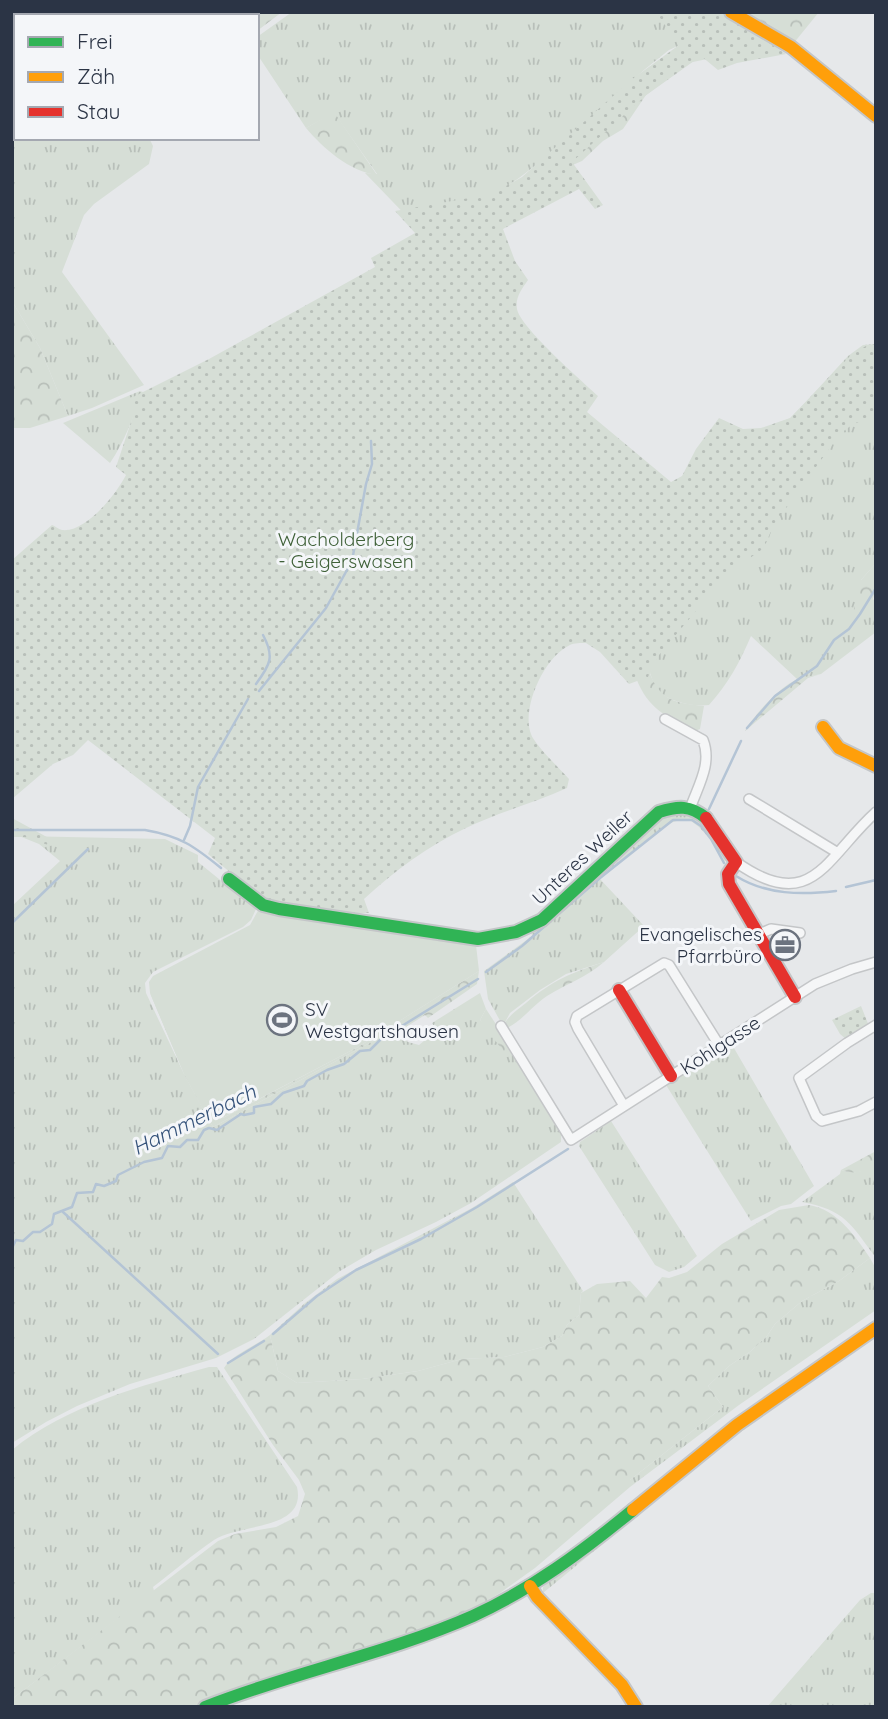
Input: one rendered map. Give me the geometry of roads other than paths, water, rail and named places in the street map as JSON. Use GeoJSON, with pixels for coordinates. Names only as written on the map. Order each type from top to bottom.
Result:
{"type":"FeatureCollection","features":[{"type":"Feature","properties":{"kind":"street"},"geometry":{"type":"LineString","coordinates":[[731,12],[791,47],[876,116]]}},
{"type":"Feature","properties":{"kind":"street"},"geometry":{"type":"LineString","coordinates":[[665,719],[703,740],[708,752],[691,806],[703,814],[736,862],[765,880],[783,884],[814,878],[876,812]]}},
{"type":"Feature","properties":{"kind":"street"},"geometry":{"type":"LineString","coordinates":[[823,727],[837,749],[876,766]]}},
{"type":"Feature","properties":{"kind":"street"},"geometry":{"type":"LineString","coordinates":[[748,799],[838,853]]}},
{"type":"Feature","properties":{"kind":"street","name":"Unteres Weiler"},"geometry":{"type":"LineString","coordinates":[[229,879],[263,905],[279,909],[478,939],[499,938],[535,925],[550,914],[659,812],[671,806],[691,806]]}},
{"type":"Feature","properties":{"kind":"street"},"geometry":{"type":"LineString","coordinates":[[736,862],[728,874],[729,884],[794,997]]}},
{"type":"Feature","properties":{"kind":"street"},"geometry":{"type":"LineString","coordinates":[[757,935],[771,929],[800,933]]}},
{"type":"Feature","properties":{"kind":"street","name":"Kohlgasse"},"geometry":{"type":"LineString","coordinates":[[500,1026],[571,1140],[814,984],[876,962]]}},
{"type":"Feature","properties":{"kind":"street"},"geometry":{"type":"LineString","coordinates":[[624,1106],[575,1022],[577,1016],[664,963],[669,965],[719,1045]]}},
{"type":"Feature","properties":{"kind":"street"},"geometry":{"type":"LineString","coordinates":[[619,990],[671,1076]]}},
{"type":"Feature","properties":{"kind":"street"},"geometry":{"type":"LineString","coordinates":[[876,1025],[799,1078],[816,1116],[822,1121],[859,1111],[876,1102]]}},
{"type":"Feature","properties":{"kind":"street"},"geometry":{"type":"LineString","coordinates":[[205,1707],[277,1679],[380,1650],[470,1617],[530,1586],[592,1542],[737,1425],[876,1328]]}},
{"type":"Feature","properties":{"kind":"street"},"geometry":{"type":"LineString","coordinates":[[530,1586],[537,1597],[622,1685],[636,1707]]}},
{"type":"Feature","properties":{"kind":"waterway"},"geometry":{"type":"LineString","coordinates":[[259,691],[326,608],[352,561],[372,464],[371,441]]}},
{"type":"Feature","properties":{"kind":"waterway"},"geometry":{"type":"LineString","coordinates":[[747,728],[775,696],[817,666],[834,640],[849,629],[876,588]]}},
{"type":"Feature","properties":{"kind":"waterway"},"geometry":{"type":"LineString","coordinates":[[256,684],[265,671],[270,655],[263,635]]}},
{"type":"Feature","properties":{"kind":"waterway"},"geometry":{"type":"LineString","coordinates":[[184,840],[190,826],[198,787],[248,699]]}},
{"type":"Feature","properties":{"kind":"waterway"},"geometry":{"type":"LineString","coordinates":[[709,809],[741,741]]}},
{"type":"Feature","properties":{"kind":"waterway","name":"Hammerbach"},"geometry":{"type":"LineString","coordinates":[[486,972],[522,946],[600,878],[673,820],[692,820],[701,826],[724,863]]}},
{"type":"Feature","properties":{"kind":"waterway"},"geometry":{"type":"LineString","coordinates":[[12,830],[145,830],[168,835],[186,843],[221,868]]}},
{"type":"Feature","properties":{"kind":"waterway"},"geometry":{"type":"LineString","coordinates":[[12,923],[88,849]]}},
{"type":"Feature","properties":{"kind":"waterway","name":"Hammerbach"},"geometry":{"type":"LineString","coordinates":[[736,876],[759,887],[784,892],[836,891]]}},
{"type":"Feature","properties":{"kind":"waterway","name":"Hammerbach"},"geometry":{"type":"LineString","coordinates":[[846,887],[876,880]]}},
{"type":"Feature","properties":{"kind":"waterway","name":"Hammerbach"},"geometry":{"type":"LineString","coordinates":[[12,1248],[16,1240],[23,1241],[33,1232],[40,1232],[52,1224],[54,1214],[72,1207],[77,1193],[93,1192],[96,1184],[104,1186],[116,1181],[118,1175],[144,1162],[162,1158],[168,1146],[180,1147],[187,1140],[198,1140],[204,1130],[217,1130],[241,1114],[254,1113],[254,1107],[271,1104],[283,1093],[304,1086],[307,1081],[344,1064],[360,1051],[370,1050],[381,1039],[392,1037],[397,1029],[478,979]]}},
{"type":"Feature","properties":{"kind":"waterway"},"geometry":{"type":"LineString","coordinates":[[273,1334],[317,1296],[356,1270],[421,1239],[568,1149]]}},
{"type":"Feature","properties":{"kind":"waterway"},"geometry":{"type":"LineString","coordinates":[[63,1212],[218,1354]]}},
{"type":"Feature","properties":{"kind":"waterway"},"geometry":{"type":"LineString","coordinates":[[228,1363],[264,1341]]}},
{"type":"Feature","properties":{"kind":"place","name":"Evangelisches Pfarrbüro"},"geometry":{"type":"Point","coordinates":[785,945]}},
{"type":"Feature","properties":{"kind":"place","name":"SV Westgartshausen"},"geometry":{"type":"Point","coordinates":[282,1020]}},
{"type":"Feature","properties":{"kind":"park label","name":"Wacholderberg - Geigerswasen"},"geometry":{"type":"Point","coordinates":[346,550]}}]}
